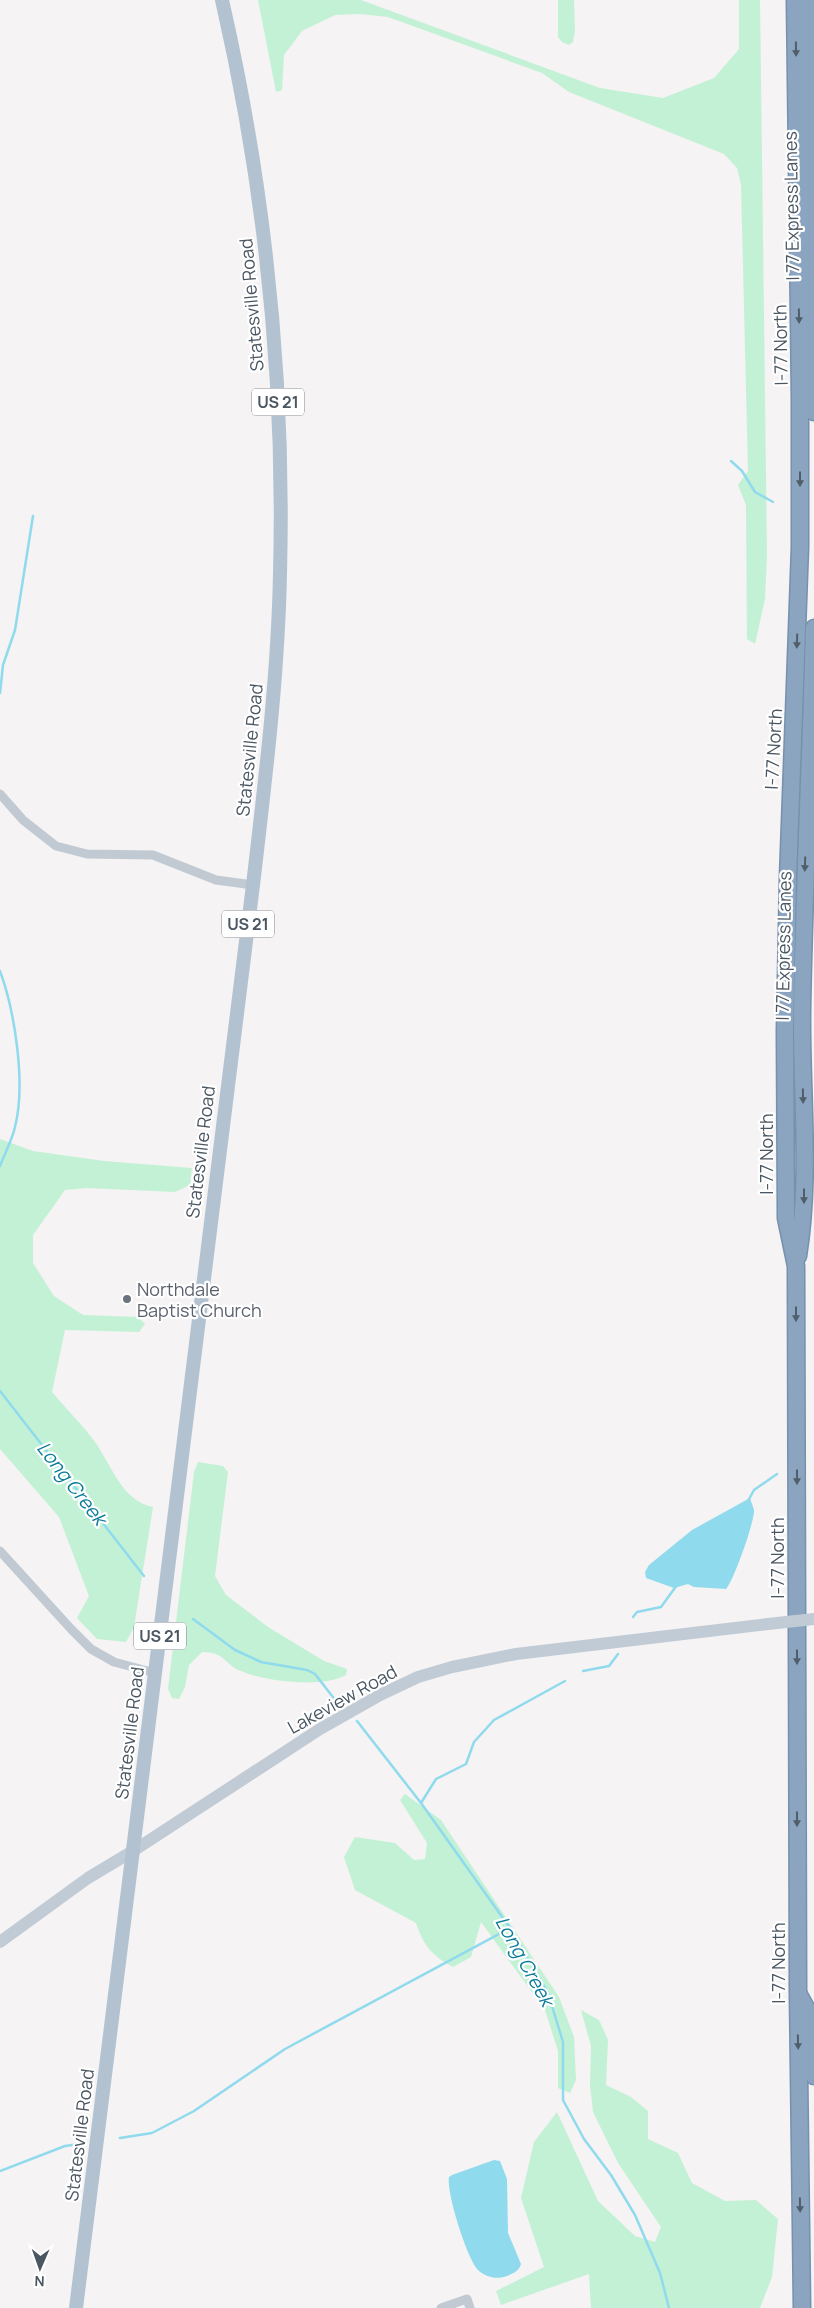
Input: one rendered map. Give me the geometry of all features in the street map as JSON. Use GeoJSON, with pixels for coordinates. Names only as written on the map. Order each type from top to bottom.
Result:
{"type":"FeatureCollection","features":[{"type":"Feature","properties":{"kind":"highway","name":"I-77 North"},"geometry":{"type":"LineString","coordinates":[[795,0],[800,537],[788,878],[785,1031],[786,1218],[796,1266],[798,1993],[802,2308]]}},
{"type":"Feature","properties":{"kind":"highway","name":"I 77 Express Lanes"},"geometry":{"type":"LineString","coordinates":[[809,0],[814,412]]}},
{"type":"Feature","properties":{"kind":"highway","name":"I 77 Express Lanes"},"geometry":{"type":"LineString","coordinates":[[796,1266],[804,1220],[802,1031],[804,890],[814,628]]}},
{"type":"Feature","properties":{"kind":"highway"},"geometry":{"type":"LineString","coordinates":[[804,890],[811,915],[814,1081]]}},
{"type":"Feature","properties":{"kind":"highway"},"geometry":{"type":"LineString","coordinates":[[798,1993],[814,2022],[814,2076]]}},
{"type":"Feature","properties":{"kind":"main road","name":"Statesville Road"},"geometry":{"type":"LineString","coordinates":[[76,2308],[253,885],[269,750],[277,650],[281,512],[280,446],[274,335],[259,198],[245,112],[222,0]]}},
{"type":"Feature","properties":{"kind":"main road","name":"Lakeview Road"},"geometry":{"type":"LineString","coordinates":[[0,1942],[88,1878],[134,1851],[334,1720],[380,1694],[418,1677],[452,1666],[516,1654],[814,1619]]}},
{"type":"Feature","properties":{"kind":"street"},"geometry":{"type":"LineString","coordinates":[[0,794],[23,820],[56,846],[86,854],[153,855],[216,880],[253,885]]}},
{"type":"Feature","properties":{"kind":"street"},"geometry":{"type":"LineString","coordinates":[[0,1551],[71,1629],[92,1649],[114,1662],[155,1673]]}},
{"type":"Feature","properties":{"kind":"street"},"geometry":{"type":"LineString","coordinates":[[441,2308],[467,2299],[470,2308]]}},
{"type":"Feature","properties":{"kind":"green space"},"geometry":{"type":"Polygon","coordinates":[[[258,0],[361,0],[600,88],[663,98],[714,78],[739,49],[739,0],[760,0],[767,556],[765,599],[755,644],[747,639],[746,505],[738,485],[748,471],[741,185],[737,168],[724,154],[569,92],[542,73],[388,17],[360,14],[335,15],[302,31],[284,55],[282,90],[276,92],[258,0]]]}},
{"type":"Feature","properties":{"kind":"green space"},"geometry":{"type":"Polygon","coordinates":[[[558,0],[574,0],[575,31],[573,42],[569,45],[562,42],[558,37],[558,0]]]}},
{"type":"Feature","properties":{"kind":"green space"},"geometry":{"type":"Polygon","coordinates":[[[0,1139],[33,1151],[104,1161],[192,1168],[190,1185],[175,1192],[87,1188],[65,1190],[33,1235],[33,1263],[54,1296],[83,1315],[138,1317],[145,1324],[139,1332],[65,1330],[52,1392],[95,1442],[119,1481],[133,1498],[153,1507],[134,1627],[126,1642],[97,1639],[77,1618],[89,1596],[59,1517],[0,1449],[0,1139]]]}},
{"type":"Feature","properties":{"kind":"green space"},"geometry":{"type":"Polygon","coordinates":[[[198,1462],[223,1466],[228,1472],[215,1576],[226,1595],[268,1627],[324,1661],[347,1669],[346,1675],[323,1681],[279,1681],[241,1671],[216,1654],[202,1652],[189,1665],[185,1687],[179,1699],[172,1698],[168,1689],[194,1472],[198,1462]]]}},
{"type":"Feature","properties":{"kind":"green space"},"geometry":{"type":"Polygon","coordinates":[[[405,1794],[441,1820],[559,1997],[574,2037],[576,2080],[570,2093],[558,2088],[558,2051],[545,2010],[481,1922],[471,1957],[453,1967],[429,1949],[416,1923],[355,1890],[344,1857],[355,1837],[395,1843],[414,1860],[425,1859],[427,1843],[400,1800],[405,1794]]]}},
{"type":"Feature","properties":{"kind":"green space"},"geometry":{"type":"Polygon","coordinates":[[[581,2010],[599,2020],[608,2040],[606,2085],[631,2097],[648,2111],[648,2139],[678,2153],[692,2183],[725,2201],[756,2200],[778,2219],[772,2277],[760,2308],[591,2308],[589,2274],[501,2305],[496,2291],[544,2267],[521,2198],[534,2142],[557,2112],[598,2201],[635,2236],[655,2242],[661,2227],[618,2163],[593,2112],[590,2085],[591,2046],[581,2010]]]}},
{"type":"Feature","properties":{"kind":"water"},"geometry":{"type":"Polygon","coordinates":[[[750,1498],[754,1510],[751,1526],[738,1564],[726,1589],[694,1587],[688,1584],[674,1588],[646,1578],[645,1572],[649,1565],[692,1530],[750,1498]]]}},
{"type":"Feature","properties":{"kind":"water"},"geometry":{"type":"Polygon","coordinates":[[[494,2160],[500,2161],[507,2179],[508,2233],[521,2264],[514,2273],[499,2278],[484,2274],[473,2263],[458,2225],[449,2185],[449,2177],[452,2175],[494,2160]]]}},
{"type":"Feature","properties":{"kind":"waterway"},"geometry":{"type":"LineString","coordinates":[[731,461],[742,471],[755,492],[773,502]]}},
{"type":"Feature","properties":{"kind":"waterway"},"geometry":{"type":"LineString","coordinates":[[0,693],[3,665],[15,630],[33,516]]}},
{"type":"Feature","properties":{"kind":"waterway"},"geometry":{"type":"LineString","coordinates":[[0,971],[14,1027],[19,1070],[18,1110],[15,1127],[0,1166]]}},
{"type":"Feature","properties":{"kind":"waterway","name":"Long Creek"},"geometry":{"type":"LineString","coordinates":[[0,1391],[144,1576]]}},
{"type":"Feature","properties":{"kind":"waterway"},"geometry":{"type":"LineString","coordinates":[[748,1501],[754,1490],[777,1474]]}},
{"type":"Feature","properties":{"kind":"waterway"},"geometry":{"type":"LineString","coordinates":[[633,1617],[637,1612],[661,1607],[677,1585]]}},
{"type":"Feature","properties":{"kind":"waterway","name":"Long Creek"},"geometry":{"type":"LineString","coordinates":[[193,1619],[235,1650],[261,1662],[307,1670],[315,1674],[336,1701]]}},
{"type":"Feature","properties":{"kind":"waterway"},"geometry":{"type":"LineString","coordinates":[[583,1671],[609,1666],[618,1654]]}},
{"type":"Feature","properties":{"kind":"waterway"},"geometry":{"type":"LineString","coordinates":[[421,1803],[436,1779],[466,1764],[474,1742],[494,1720],[565,1681]]}},
{"type":"Feature","properties":{"kind":"waterway","name":"Long Creek"},"geometry":{"type":"LineString","coordinates":[[357,1721],[421,1803],[510,1928],[548,1993],[563,2042],[563,2100],[584,2139],[611,2175],[635,2215],[660,2273],[669,2308]]}},
{"type":"Feature","properties":{"kind":"waterway"},"geometry":{"type":"LineString","coordinates":[[120,2138],[152,2133],[194,2111],[285,2049],[510,1928]]}},
{"type":"Feature","properties":{"kind":"waterway"},"geometry":{"type":"LineString","coordinates":[[0,2171],[65,2146],[80,2144]]}},
{"type":"Feature","properties":{"kind":"place","name":"Northdale Baptist Church"},"geometry":{"type":"Point","coordinates":[127,1299]}}]}
